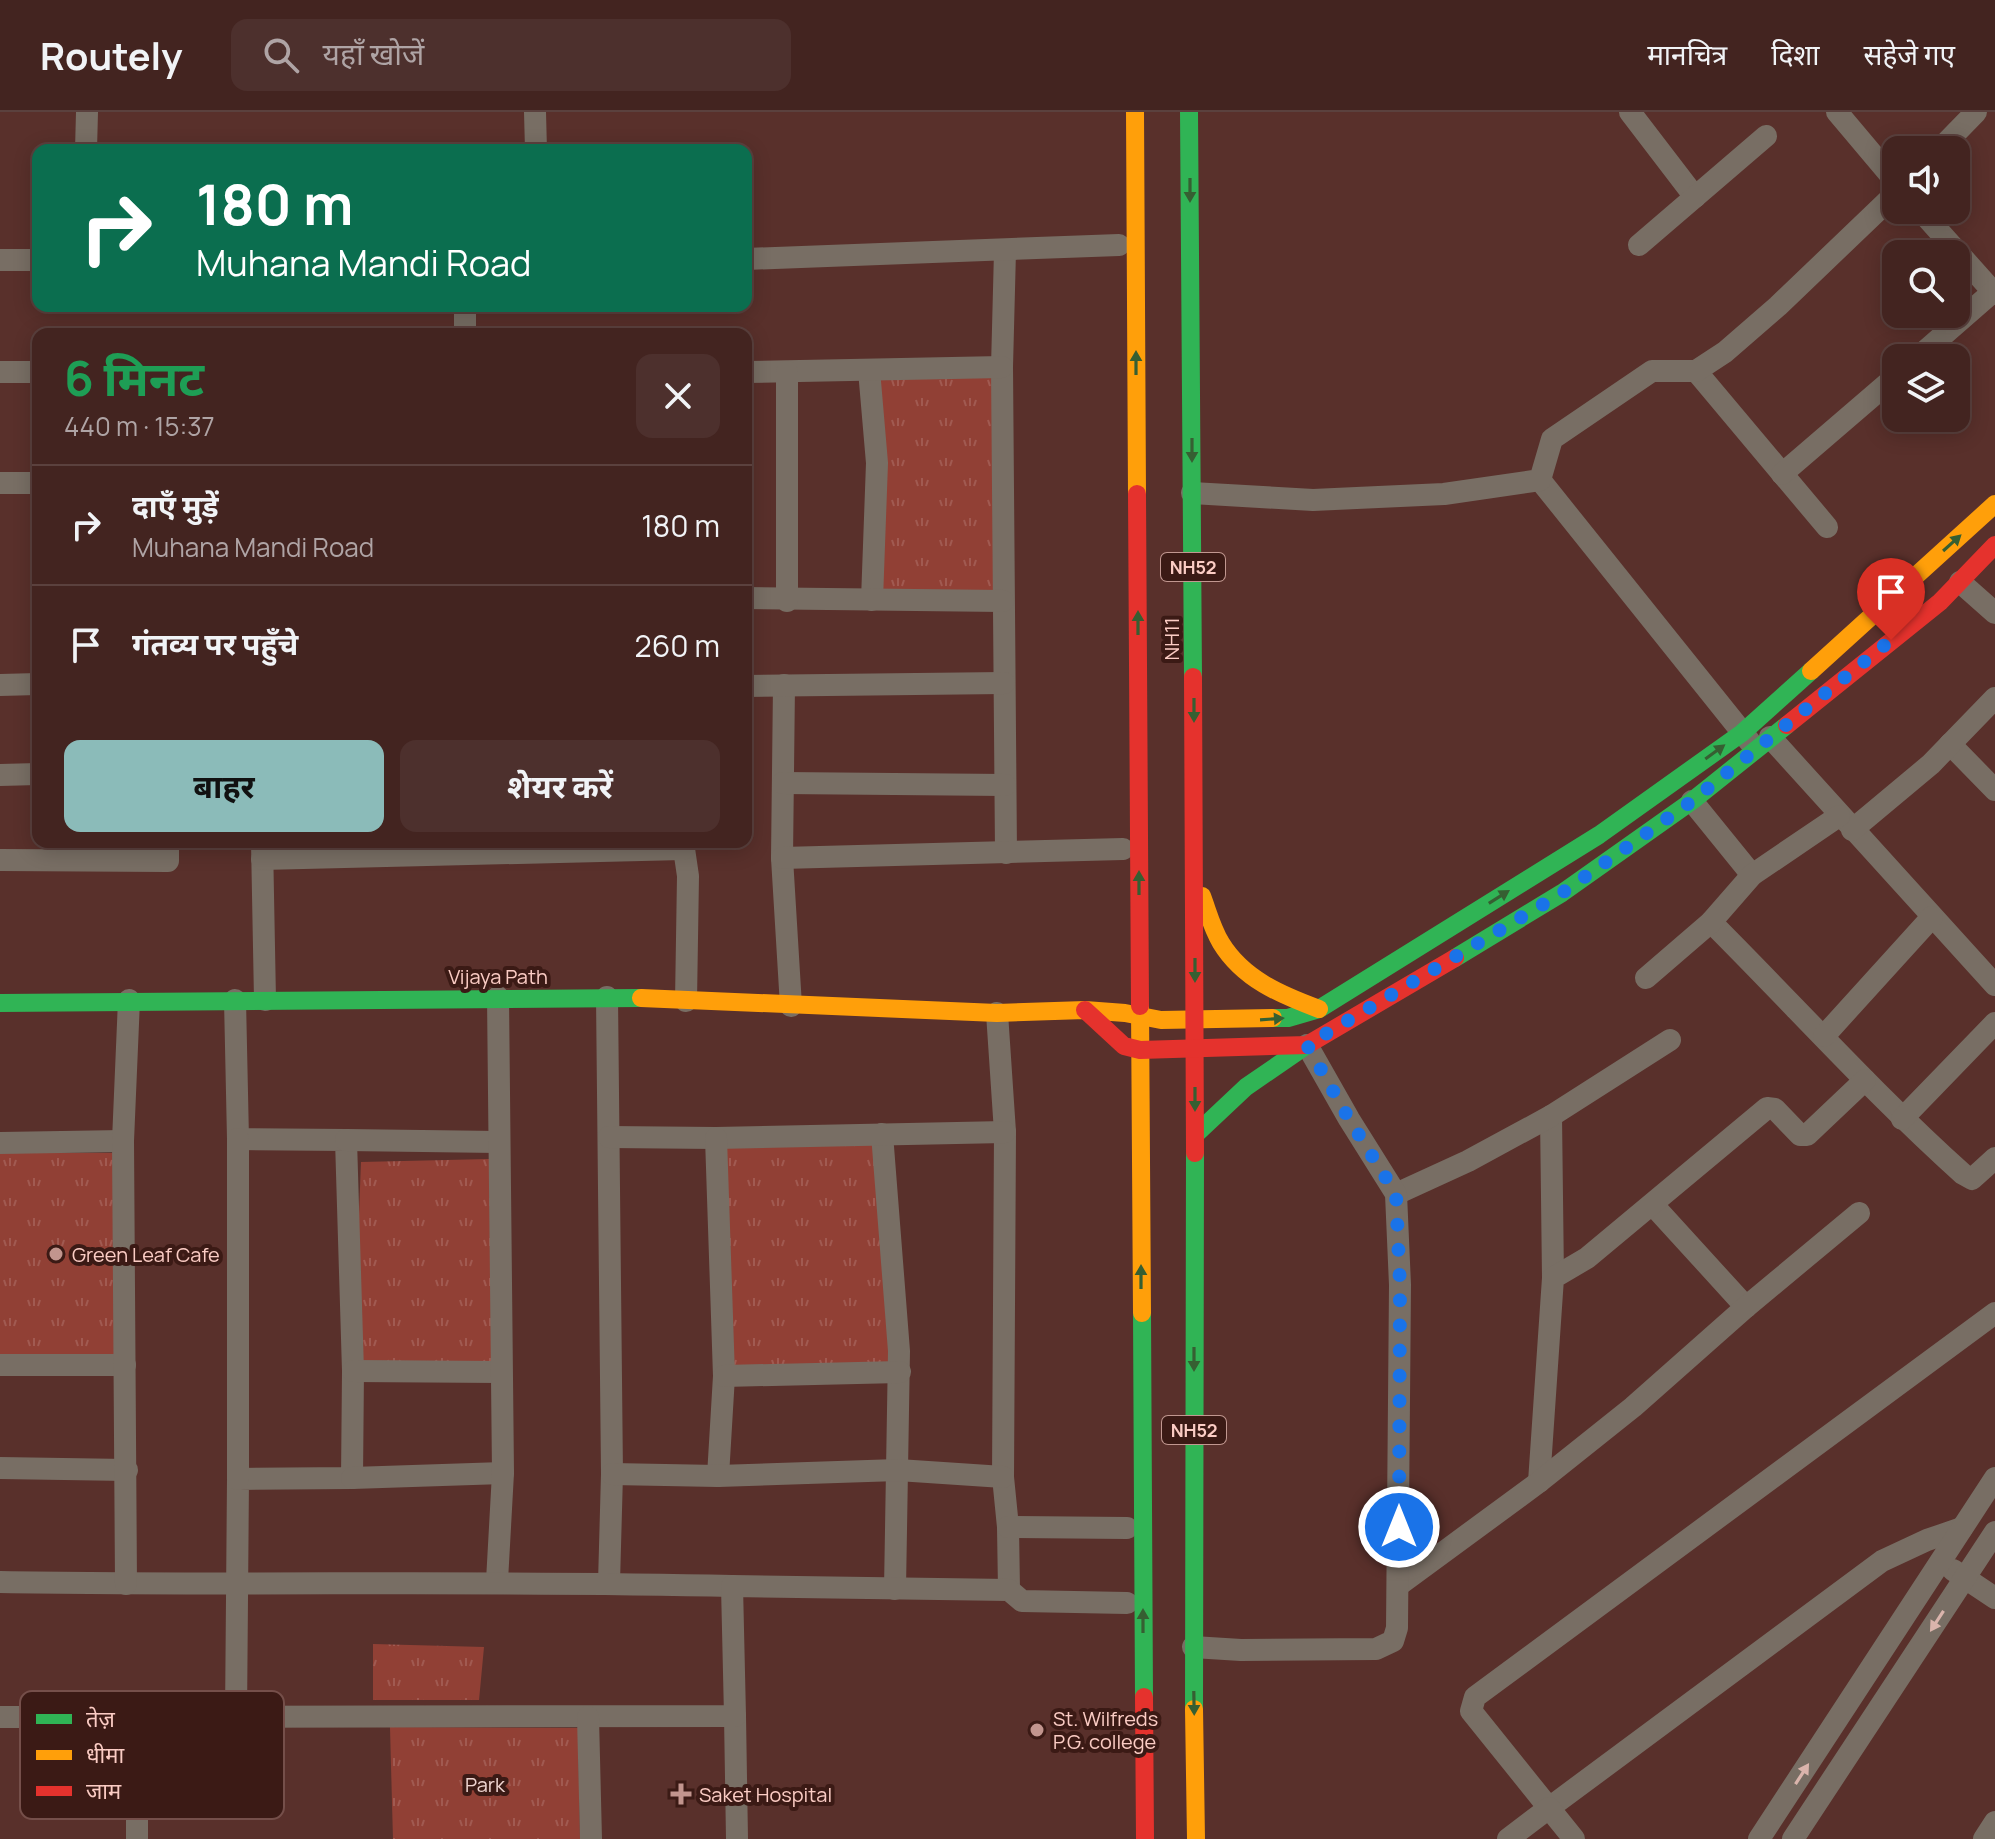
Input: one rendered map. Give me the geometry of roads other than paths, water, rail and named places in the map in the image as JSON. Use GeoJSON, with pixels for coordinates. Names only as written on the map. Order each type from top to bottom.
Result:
{"type":"FeatureCollection","features":[{"type":"Feature","properties":{"kind":"main road"},"geometry":{"type":"LineString","coordinates":[[1120,112],[1123,849],[1132,1015]]}},
{"type":"Feature","properties":{"kind":"main road","name":"NH52"},"geometry":{"type":"LineString","coordinates":[[1135,112],[1132,1048],[1145,1839]]}},
{"type":"Feature","properties":{"kind":"main road","name":"NH11"},"geometry":{"type":"LineString","coordinates":[[1189,112],[1195,1021]]}},
{"type":"Feature","properties":{"kind":"main road"},"geometry":{"type":"LineString","coordinates":[[1195,1135],[1246,1087],[1307,1045],[1562,893],[1692,801],[1916,577],[1995,504]]}},
{"type":"Feature","properties":{"kind":"main road"},"geometry":{"type":"LineString","coordinates":[[1756,740],[1940,602],[1995,545]]}},
{"type":"Feature","properties":{"kind":"main road"},"geometry":{"type":"LineString","coordinates":[[1916,577],[1940,602]]}},
{"type":"Feature","properties":{"kind":"main road","name":"Vijaya Path"},"geometry":{"type":"LineString","coordinates":[[0,1003],[607,997],[997,1013],[1085,1010],[1195,1021],[1288,1018],[1319,1009],[1756,740]]}},
{"type":"Feature","properties":{"kind":"main road"},"geometry":{"type":"LineString","coordinates":[[1195,878],[1223,947],[1243,971],[1274,992],[1319,1009]]}},
{"type":"Feature","properties":{"kind":"main road"},"geometry":{"type":"LineString","coordinates":[[1085,1010],[1132,1048],[1307,1045]]}},
{"type":"Feature","properties":{"kind":"main road","name":"NH52"},"geometry":{"type":"LineString","coordinates":[[1195,1021],[1193,1647],[1196,1839]]}},
{"type":"Feature","properties":{"kind":"main road"},"geometry":{"type":"LineString","coordinates":[[1129,1839],[1127,1528],[1132,1048]]}},
{"type":"Feature","properties":{"kind":"street"},"geometry":{"type":"LineString","coordinates":[[86,144],[87,112]]}},
{"type":"Feature","properties":{"kind":"street"},"geometry":{"type":"LineString","coordinates":[[535,112],[536,144]]}},
{"type":"Feature","properties":{"kind":"street"},"geometry":{"type":"LineString","coordinates":[[1630,112],[1695,197]]}},
{"type":"Feature","properties":{"kind":"street"},"geometry":{"type":"LineString","coordinates":[[1837,112],[1882,165]]}},
{"type":"Feature","properties":{"kind":"street"},"geometry":{"type":"LineString","coordinates":[[1953,136],[1976,112]]}},
{"type":"Feature","properties":{"kind":"street"},"geometry":{"type":"LineString","coordinates":[[1639,245],[1766,136]]}},
{"type":"Feature","properties":{"kind":"street"},"geometry":{"type":"LineString","coordinates":[[1540,480],[1552,439],[1652,371],[1696,371],[1725,352],[1882,206]]}},
{"type":"Feature","properties":{"kind":"street"},"geometry":{"type":"LineString","coordinates":[[1933,224],[1994,292],[1933,344]]}},
{"type":"Feature","properties":{"kind":"street"},"geometry":{"type":"LineString","coordinates":[[752,259],[1119,245]]}},
{"type":"Feature","properties":{"kind":"street"},"geometry":{"type":"LineString","coordinates":[[1005,251],[1002,367],[1006,853]]}},
{"type":"Feature","properties":{"kind":"street"},"geometry":{"type":"LineString","coordinates":[[0,260],[32,260]]}},
{"type":"Feature","properties":{"kind":"street"},"geometry":{"type":"LineString","coordinates":[[752,372],[1002,367]]}},
{"type":"Feature","properties":{"kind":"street"},"geometry":{"type":"LineString","coordinates":[[869,370],[877,463],[872,600]]}},
{"type":"Feature","properties":{"kind":"street"},"geometry":{"type":"LineString","coordinates":[[1696,371],[1827,527]]}},
{"type":"Feature","properties":{"kind":"street"},"geometry":{"type":"LineString","coordinates":[[0,372],[32,372]]}},
{"type":"Feature","properties":{"kind":"street"},"geometry":{"type":"LineString","coordinates":[[787,372],[787,601]]}},
{"type":"Feature","properties":{"kind":"street"},"geometry":{"type":"LineString","coordinates":[[1782,474],[1882,388]]}},
{"type":"Feature","properties":{"kind":"street"},"geometry":{"type":"LineString","coordinates":[[1192,493],[1313,500],[1444,494],[1540,480]]}},
{"type":"Feature","properties":{"kind":"street"},"geometry":{"type":"LineString","coordinates":[[1540,480],[1756,740],[1845,823],[1995,985]]}},
{"type":"Feature","properties":{"kind":"street"},"geometry":{"type":"LineString","coordinates":[[0,483],[32,483]]}},
{"type":"Feature","properties":{"kind":"street"},"geometry":{"type":"LineString","coordinates":[[1960,582],[1995,613]]}},
{"type":"Feature","properties":{"kind":"street"},"geometry":{"type":"LineString","coordinates":[[752,598],[1003,601]]}},
{"type":"Feature","properties":{"kind":"street"},"geometry":{"type":"LineString","coordinates":[[752,686],[1004,683]]}},
{"type":"Feature","properties":{"kind":"street"},"geometry":{"type":"LineString","coordinates":[[0,685],[32,684]]}},
{"type":"Feature","properties":{"kind":"street"},"geometry":{"type":"LineString","coordinates":[[784,685],[782,858],[791,1006]]}},
{"type":"Feature","properties":{"kind":"street"},"geometry":{"type":"LineString","coordinates":[[1646,978],[1711,922],[1752,875],[1845,823],[1931,764],[1995,698]]}},
{"type":"Feature","properties":{"kind":"street"},"geometry":{"type":"LineString","coordinates":[[1950,744],[1995,790]]}},
{"type":"Feature","properties":{"kind":"street"},"geometry":{"type":"LineString","coordinates":[[0,775],[32,774]]}},
{"type":"Feature","properties":{"kind":"street"},"geometry":{"type":"LineString","coordinates":[[783,783],[1005,785]]}},
{"type":"Feature","properties":{"kind":"street"},"geometry":{"type":"LineString","coordinates":[[1692,801],[1752,875]]}},
{"type":"Feature","properties":{"kind":"street"},"geometry":{"type":"LineString","coordinates":[[0,860],[168,861],[168,848]]}},
{"type":"Feature","properties":{"kind":"street"},"geometry":{"type":"LineString","coordinates":[[265,1000],[262,850],[519,848]]}},
{"type":"Feature","properties":{"kind":"street"},"geometry":{"type":"LineString","coordinates":[[683,848],[688,876],[686,1001]]}},
{"type":"Feature","properties":{"kind":"street"},"geometry":{"type":"LineString","coordinates":[[782,858],[1123,849]]}},
{"type":"Feature","properties":{"kind":"street"},"geometry":{"type":"LineString","coordinates":[[1824,1036],[1932,917]]}},
{"type":"Feature","properties":{"kind":"street"},"geometry":{"type":"LineString","coordinates":[[1711,922],[1902,1119],[1963,1174],[1972,1179],[1995,1158]]}},
{"type":"Feature","properties":{"kind":"street"},"geometry":{"type":"LineString","coordinates":[[497,1581],[503,1473],[498,997]]}},
{"type":"Feature","properties":{"kind":"street"},"geometry":{"type":"LineString","coordinates":[[607,997],[612,1474],[609,1583]]}},
{"type":"Feature","properties":{"kind":"street"},"geometry":{"type":"LineString","coordinates":[[126,1584],[123,1141],[129,1000]]}},
{"type":"Feature","properties":{"kind":"street"},"geometry":{"type":"LineString","coordinates":[[235,1000],[238,1139],[236,1691]]}},
{"type":"Feature","properties":{"kind":"street"},"geometry":{"type":"LineString","coordinates":[[997,1013],[1005,1132],[1003,1477],[1009,1590]]}},
{"type":"Feature","properties":{"kind":"street"},"geometry":{"type":"LineString","coordinates":[[1902,1119],[1995,1023]]}},
{"type":"Feature","properties":{"kind":"street"},"geometry":{"type":"LineString","coordinates":[[1396,1194],[1468,1161],[1551,1116],[1670,1040]]}},
{"type":"Feature","properties":{"kind":"street"},"geometry":{"type":"LineString","coordinates":[[1193,1647],[1241,1650],[1376,1649],[1393,1641],[1397,1628],[1400,1285],[1396,1194],[1307,1045]]}},
{"type":"Feature","properties":{"kind":"street"},"geometry":{"type":"LineString","coordinates":[[1553,1278],[1587,1258],[1767,1108],[1775,1109],[1800,1135],[1807,1135],[1865,1080]]}},
{"type":"Feature","properties":{"kind":"street"},"geometry":{"type":"LineString","coordinates":[[1539,1482],[1553,1278],[1551,1116]]}},
{"type":"Feature","properties":{"kind":"street"},"geometry":{"type":"LineString","coordinates":[[609,1137],[1005,1132]]}},
{"type":"Feature","properties":{"kind":"street"},"geometry":{"type":"LineString","coordinates":[[882,1134],[900,1372],[895,1589]]}},
{"type":"Feature","properties":{"kind":"street"},"geometry":{"type":"LineString","coordinates":[[716,1138],[724,1376],[718,1476]]}},
{"type":"Feature","properties":{"kind":"street"},"geometry":{"type":"LineString","coordinates":[[238,1139],[498,1142]]}},
{"type":"Feature","properties":{"kind":"street"},"geometry":{"type":"LineString","coordinates":[[346,1140],[353,1371],[352,1478]]}},
{"type":"Feature","properties":{"kind":"street"},"geometry":{"type":"LineString","coordinates":[[0,1143],[123,1141]]}},
{"type":"Feature","properties":{"kind":"street"},"geometry":{"type":"LineString","coordinates":[[1653,1205],[1746,1307]]}},
{"type":"Feature","properties":{"kind":"street"},"geometry":{"type":"LineString","coordinates":[[1399,1585],[1539,1482],[1633,1407],[1859,1213]]}},
{"type":"Feature","properties":{"kind":"street"},"geometry":{"type":"LineString","coordinates":[[1574,1839],[1471,1711],[1475,1697],[1995,1313]]}},
{"type":"Feature","properties":{"kind":"street"},"geometry":{"type":"LineString","coordinates":[[0,1365],[125,1365]]}},
{"type":"Feature","properties":{"kind":"street"},"geometry":{"type":"LineString","coordinates":[[353,1371],[500,1372]]}},
{"type":"Feature","properties":{"kind":"street"},"geometry":{"type":"LineString","coordinates":[[724,1376],[900,1372]]}},
{"type":"Feature","properties":{"kind":"street"},"geometry":{"type":"LineString","coordinates":[[0,1468],[127,1470]]}},
{"type":"Feature","properties":{"kind":"street"},"geometry":{"type":"LineString","coordinates":[[612,1474],[718,1476],[898,1470],[1003,1477]]}},
{"type":"Feature","properties":{"kind":"street"},"geometry":{"type":"LineString","coordinates":[[238,1479],[503,1473]]}},
{"type":"Feature","properties":{"kind":"street"},"geometry":{"type":"LineString","coordinates":[[1759,1839],[1995,1478]]}},
{"type":"Feature","properties":{"kind":"street"},"geometry":{"type":"LineString","coordinates":[[1008,1527],[1127,1528]]}},
{"type":"Feature","properties":{"kind":"street"},"geometry":{"type":"LineString","coordinates":[[1508,1839],[1882,1561],[1962,1528]]}},
{"type":"Feature","properties":{"kind":"street"},"geometry":{"type":"LineString","coordinates":[[1793,1839],[1995,1532]]}},
{"type":"Feature","properties":{"kind":"street"},"geometry":{"type":"LineString","coordinates":[[1940,1562],[1995,1598]]}},
{"type":"Feature","properties":{"kind":"street"},"geometry":{"type":"LineString","coordinates":[[0,1582],[235,1585],[497,1581],[1009,1590],[1022,1601],[1127,1603]]}},
{"type":"Feature","properties":{"kind":"street"},"geometry":{"type":"LineString","coordinates":[[732,1586],[737,1839]]}},
{"type":"Feature","properties":{"kind":"street"},"geometry":{"type":"LineString","coordinates":[[284,1717],[735,1716]]}},
{"type":"Feature","properties":{"kind":"street"},"geometry":{"type":"LineString","coordinates":[[588,1717],[591,1839]]}},
{"type":"Feature","properties":{"kind":"street"},"geometry":{"type":"LineString","coordinates":[[1984,1839],[1995,1822]]}},
{"type":"Feature","properties":{"kind":"place","name":"Green Leaf Cafe"},"geometry":{"type":"Point","coordinates":[56,1254]}},
{"type":"Feature","properties":{"kind":"place","name":"St. Wilfreds P.G. college"},"geometry":{"type":"Point","coordinates":[1037,1730]}},
{"type":"Feature","properties":{"kind":"place","name":"Saket Hospital"},"geometry":{"type":"Point","coordinates":[681,1794]}},
{"type":"Feature","properties":{"kind":"park label","name":"Park"},"geometry":{"type":"Point","coordinates":[485,1784]}}]}
